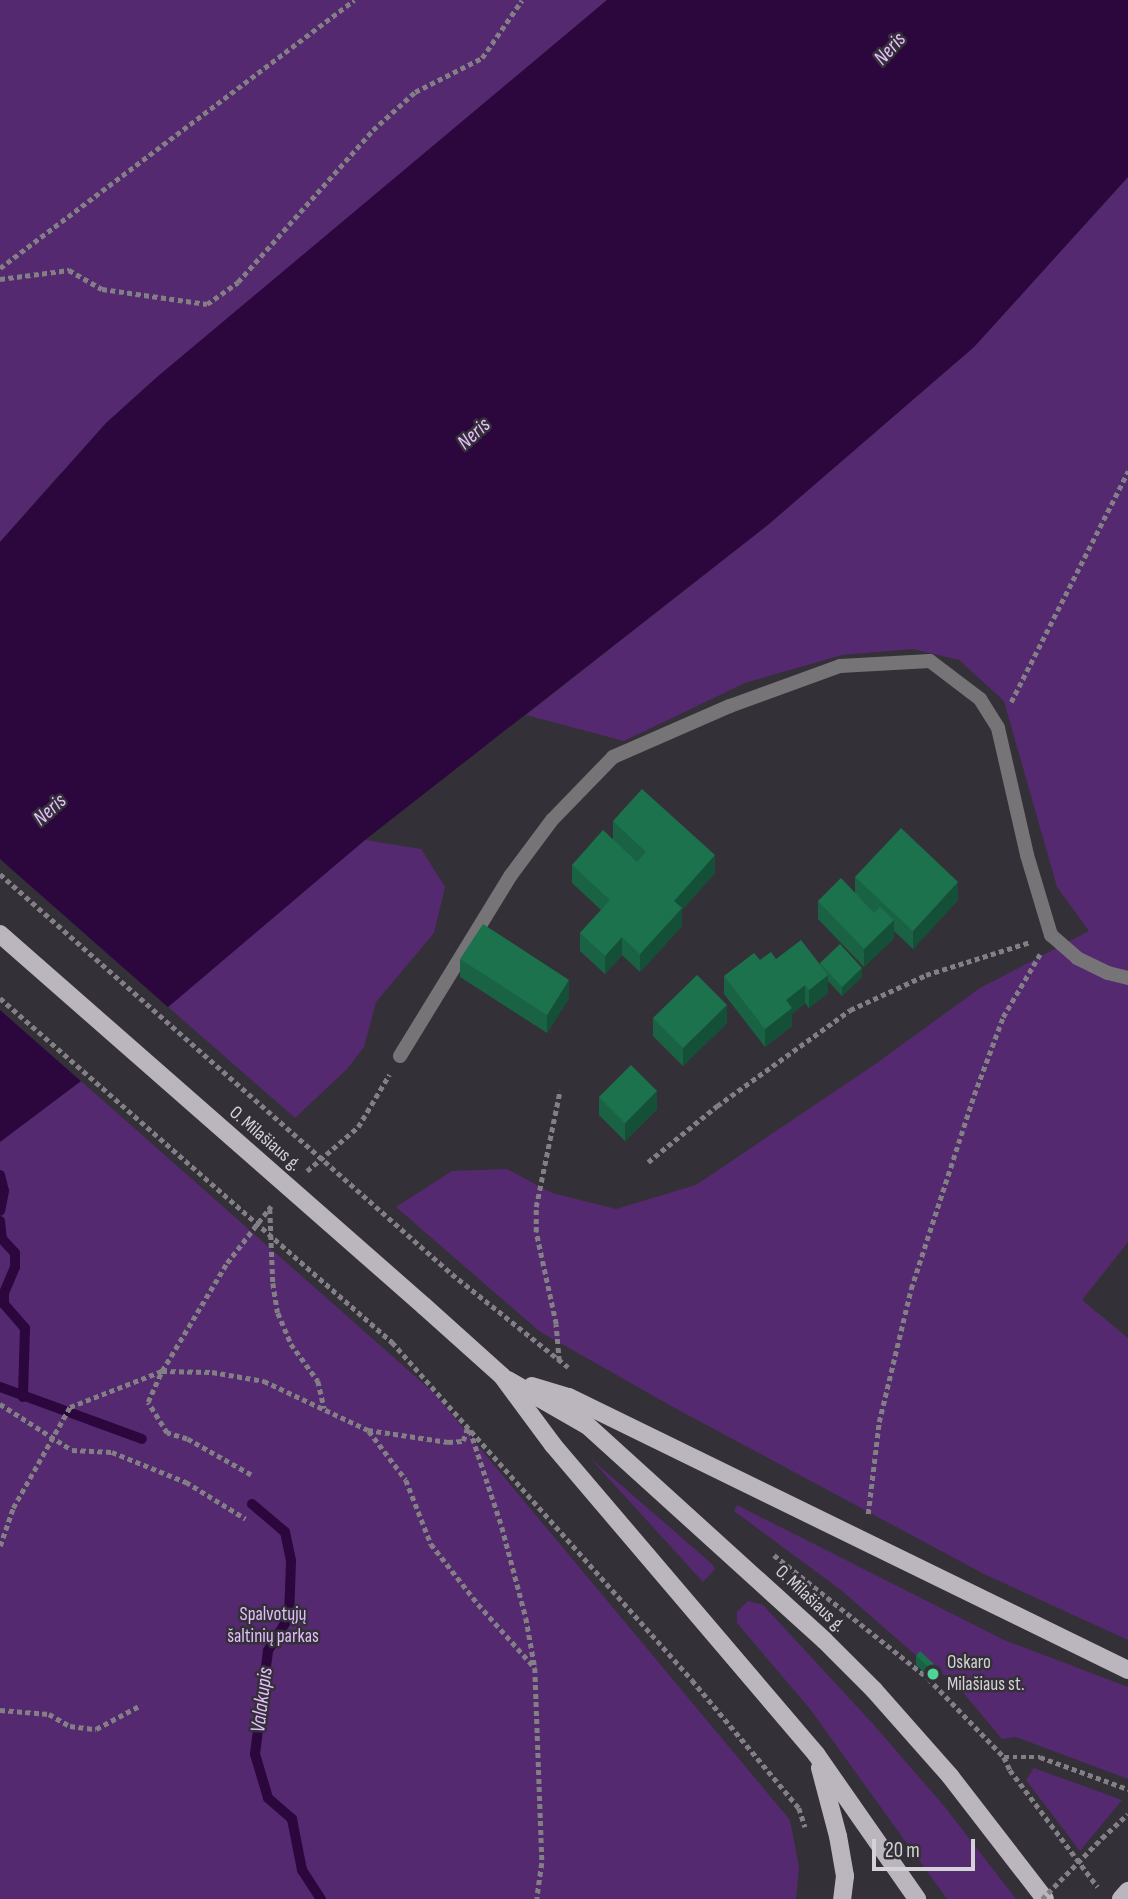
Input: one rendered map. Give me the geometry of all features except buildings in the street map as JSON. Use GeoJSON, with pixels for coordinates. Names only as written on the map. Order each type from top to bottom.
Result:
{"type":"FeatureCollection","features":[{"type":"Feature","properties":{"kind":"main road","name":"O. Milašiaus g."},"geometry":{"type":"LineString","coordinates":[[0,934],[502,1376],[553,1445],[816,1754],[917,1899]]}},
{"type":"Feature","properties":{"kind":"main road","name":"O. Milašiaus g."},"geometry":{"type":"LineString","coordinates":[[502,1376],[588,1426],[824,1640],[874,1690],[950,1776],[1043,1899]]}},
{"type":"Feature","properties":{"kind":"main road"},"geometry":{"type":"LineString","coordinates":[[502,1376],[569,1397],[1128,1670]]}},
{"type":"Feature","properties":{"kind":"main road"},"geometry":{"type":"LineString","coordinates":[[816,1754],[838,1836],[845,1876],[842,1899]]}},
{"type":"Feature","properties":{"kind":"main road"},"geometry":{"type":"LineString","coordinates":[[1121,1899],[1128,1891]]}},
{"type":"Feature","properties":{"kind":"street"},"geometry":{"type":"LineString","coordinates":[[400,1056],[511,875],[552,820],[613,757],[730,706],[840,666],[930,661],[980,698],[998,728],[1027,855],[1051,935],[1077,958],[1108,973],[1128,978]]}},
{"type":"Feature","properties":{"kind":"path"},"geometry":{"type":"LineString","coordinates":[[0,268],[354,0]]}},
{"type":"Feature","properties":{"kind":"path"},"geometry":{"type":"LineString","coordinates":[[0,279],[69,270],[102,289],[206,304],[238,282],[373,130],[415,92],[482,58],[522,0]]}},
{"type":"Feature","properties":{"kind":"path"},"geometry":{"type":"LineString","coordinates":[[998,728],[1128,471]]}},
{"type":"Feature","properties":{"kind":"path"},"geometry":{"type":"LineString","coordinates":[[0,874],[452,1274],[559,1362],[556,1324],[536,1231],[538,1196],[560,1090]]}},
{"type":"Feature","properties":{"kind":"path"},"geometry":{"type":"LineString","coordinates":[[648,1162],[717,1106],[850,1010],[926,975],[1051,935]]}},
{"type":"Feature","properties":{"kind":"path"},"geometry":{"type":"LineString","coordinates":[[866,1527],[879,1422],[911,1289],[974,1095],[1003,1017],[1051,935]]}},
{"type":"Feature","properties":{"kind":"path"},"geometry":{"type":"LineString","coordinates":[[0,998],[392,1342],[692,1680],[799,1808],[808,1835]]}},
{"type":"Feature","properties":{"kind":"path"},"geometry":{"type":"LineString","coordinates":[[358,1127],[400,1056]]}},
{"type":"Feature","properties":{"kind":"path"},"geometry":{"type":"LineString","coordinates":[[270,1208],[273,1283],[278,1313],[290,1345],[318,1381],[325,1409]]}},
{"type":"Feature","properties":{"kind":"path"},"geometry":{"type":"LineString","coordinates":[[227,1263],[162,1371],[148,1402],[167,1433],[196,1443],[251,1475]]}},
{"type":"Feature","properties":{"kind":"path"},"geometry":{"type":"LineString","coordinates":[[0,1546],[13,1508],[70,1407],[162,1371],[212,1372],[264,1381],[369,1430],[448,1442],[463,1441],[468,1426]]}},
{"type":"Feature","properties":{"kind":"path"},"geometry":{"type":"LineString","coordinates":[[0,1405],[72,1450],[112,1452],[186,1482],[247,1519]]}},
{"type":"Feature","properties":{"kind":"path"},"geometry":{"type":"LineString","coordinates":[[468,1426],[502,1527],[526,1618],[535,1668],[542,1863],[537,1899]]}},
{"type":"Feature","properties":{"kind":"path"},"geometry":{"type":"LineString","coordinates":[[369,1430],[406,1480],[431,1544],[478,1604],[535,1668]]}},
{"type":"Feature","properties":{"kind":"path"},"geometry":{"type":"LineString","coordinates":[[769,1551],[928,1678],[1004,1757],[1010,1770],[1099,1889]]}},
{"type":"Feature","properties":{"kind":"path"},"geometry":{"type":"LineString","coordinates":[[0,1710],[48,1714],[70,1726],[96,1729],[141,1705]]}},
{"type":"Feature","properties":{"kind":"path"},"geometry":{"type":"LineString","coordinates":[[1004,1757],[1040,1757],[1128,1790]]}},
{"type":"Feature","properties":{"kind":"path"},"geometry":{"type":"LineString","coordinates":[[1043,1899],[1128,1814]]}},
{"type":"Feature","properties":{"kind":"green space"},"geometry":{"type":"Polygon","coordinates":[[[0,0],[607,0],[424,154],[58,476],[0,542],[0,0]]]}},
{"type":"Feature","properties":{"kind":"green space"},"geometry":{"type":"Polygon","coordinates":[[[1128,177],[1128,1242],[1082,1300],[1128,1338],[1128,1640],[984,1574],[673,1407],[539,1331],[396,1207],[452,1171],[507,1169],[552,1193],[616,1209],[696,1185],[874,1065],[980,988],[1089,931],[1057,887],[1004,701],[959,660],[913,649],[842,655],[745,683],[624,741],[526,715],[769,524],[974,347],[1128,177]]]}},
{"type":"Feature","properties":{"kind":"green space"},"geometry":{"type":"Polygon","coordinates":[[[365,840],[421,849],[445,887],[434,933],[376,1002],[364,1047],[347,1069],[295,1118],[166,1005],[365,840]]]}},
{"type":"Feature","properties":{"kind":"green space","name":"Spalvotųjų šaltinių parkas"},"geometry":{"type":"Polygon","coordinates":[[[81,1081],[434,1393],[790,1820],[799,1867],[796,1899],[0,1899],[0,1142],[81,1081]]]}},
{"type":"Feature","properties":{"kind":"green space"},"geometry":{"type":"Polygon","coordinates":[[[590,1458],[712,1564],[715,1569],[703,1582],[590,1458]]]}},
{"type":"Feature","properties":{"kind":"green space"},"geometry":{"type":"Polygon","coordinates":[[[737,1505],[1004,1640],[1128,1687],[1128,1779],[1016,1737],[1002,1739],[950,1677],[935,1672],[841,1590],[734,1511],[737,1505]]]}},
{"type":"Feature","properties":{"kind":"green space"},"geometry":{"type":"Polygon","coordinates":[[[748,1601],[763,1605],[874,1725],[944,1806],[1016,1899],[947,1899],[810,1709],[737,1623],[737,1612],[748,1601]]]}},
{"type":"Feature","properties":{"kind":"green space"},"geometry":{"type":"Polygon","coordinates":[[[1034,1768],[1122,1800],[1080,1851],[1026,1780],[1034,1768]]]}},
{"type":"Feature","properties":{"kind":"water","name":"Neris"},"geometry":{"type":"Polygon","coordinates":[[[607,0],[1128,0],[1128,177],[974,347],[769,524],[365,840],[81,1081],[0,1142],[0,542],[106,423],[157,377],[607,0]]]}},
{"type":"Feature","properties":{"kind":"pier"},"geometry":{"type":"Polygon","coordinates":[[[0,859],[169,1008],[83,1083],[0,1010],[0,859]]]}},
{"type":"Feature","properties":{"kind":"waterway","name":"Valakupis"},"geometry":{"type":"LineString","coordinates":[[0,1175],[4,1191],[0,1211]]}},
{"type":"Feature","properties":{"kind":"waterway","name":"Valakupis"},"geometry":{"type":"LineString","coordinates":[[0,1221],[2,1239],[15,1253],[15,1267],[4,1293],[4,1304],[25,1328],[23,1397]]}},
{"type":"Feature","properties":{"kind":"waterway","name":"Valakupis"},"geometry":{"type":"LineString","coordinates":[[0,1387],[142,1439]]}},
{"type":"Feature","properties":{"kind":"waterway","name":"Valakupis"},"geometry":{"type":"LineString","coordinates":[[252,1504],[285,1532],[291,1561],[289,1617],[268,1651],[255,1754],[268,1798],[292,1819],[302,1870],[321,1899]]}},
{"type":"Feature","properties":{"kind":"place","name":"Oskaro Milašiaus st."},"geometry":{"type":"Point","coordinates":[933,1674]}}]}
